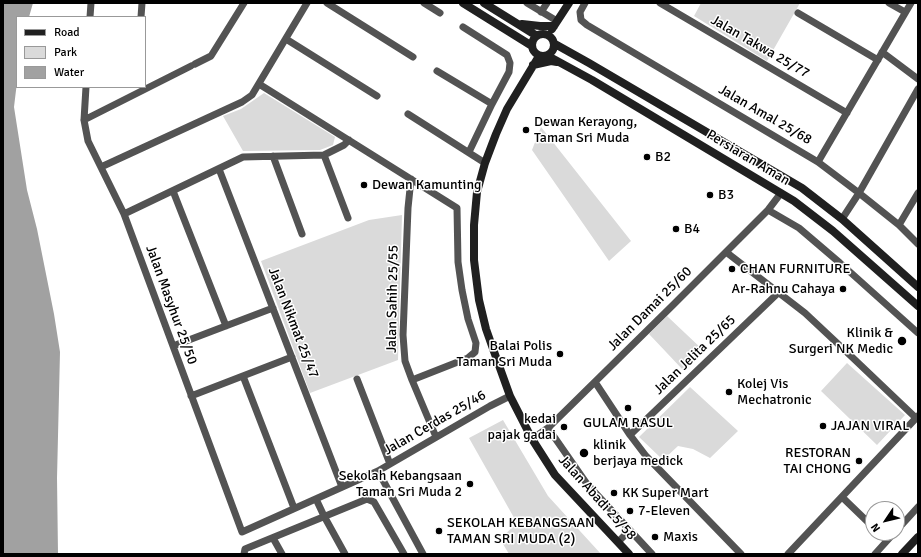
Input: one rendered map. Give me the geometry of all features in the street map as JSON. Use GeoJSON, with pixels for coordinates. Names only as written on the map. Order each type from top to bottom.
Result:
{"type":"FeatureCollection","features":[{"type":"Feature","properties":{"kind":"street"},"geometry":{"type":"LineString","coordinates":[[90,16],[91,3]]}},
{"type":"Feature","properties":{"kind":"street"},"geometry":{"type":"LineString","coordinates":[[141,16],[142,3]]}},
{"type":"Feature","properties":{"kind":"street"},"geometry":{"type":"LineString","coordinates":[[101,168],[213,116],[252,96],[308,3]]}},
{"type":"Feature","properties":{"kind":"street"},"geometry":{"type":"LineString","coordinates":[[327,3],[413,57]]}},
{"type":"Feature","properties":{"kind":"street"},"geometry":{"type":"LineString","coordinates":[[424,3],[440,13]]}},
{"type":"Feature","properties":{"kind":"street"},"geometry":{"type":"LineString","coordinates":[[462,3],[532,46]]}},
{"type":"Feature","properties":{"kind":"street"},"geometry":{"type":"LineString","coordinates":[[484,3],[537,36]]}},
{"type":"Feature","properties":{"kind":"street"},"geometry":{"type":"LineString","coordinates":[[528,3],[556,24]]}},
{"type":"Feature","properties":{"kind":"street"},"geometry":{"type":"LineString","coordinates":[[541,12],[547,3]]}},
{"type":"Feature","properties":{"kind":"street"},"geometry":{"type":"LineString","coordinates":[[549,35],[569,3]]}},
{"type":"Feature","properties":{"kind":"street","name":"Jalan Amal 25/68"},"geometry":{"type":"LineString","coordinates":[[585,3],[580,12],[581,20],[587,25],[818,162],[859,193],[898,225],[918,244]]}},
{"type":"Feature","properties":{"kind":"street","name":"Jalan Takwa 25/77"},"geometry":{"type":"LineString","coordinates":[[660,3],[847,113]]}},
{"type":"Feature","properties":{"kind":"street"},"geometry":{"type":"LineString","coordinates":[[889,3],[906,12]]}},
{"type":"Feature","properties":{"kind":"street"},"geometry":{"type":"LineString","coordinates":[[818,162],[911,3]]}},
{"type":"Feature","properties":{"kind":"street"},"geometry":{"type":"LineString","coordinates":[[146,86],[211,56],[241,4]]}},
{"type":"Feature","properties":{"kind":"street"},"geometry":{"type":"LineString","coordinates":[[798,14],[878,60]]}},
{"type":"Feature","properties":{"kind":"street"},"geometry":{"type":"LineString","coordinates":[[516,22],[529,25],[556,24]]}},
{"type":"Feature","properties":{"kind":"street"},"geometry":{"type":"LineString","coordinates":[[463,27],[507,55],[510,63],[509,72],[469,152]]}},
{"type":"Feature","properties":{"kind":"street"},"geometry":{"type":"LineString","coordinates":[[542,34],[549,35],[554,40],[555,44],[553,51],[548,56],[539,56],[534,52],[532,46],[534,38],[542,34]]}},
{"type":"Feature","properties":{"kind":"street"},"geometry":{"type":"LineString","coordinates":[[286,39],[377,96]]}},
{"type":"Feature","properties":{"kind":"street","name":"Persiaran Aman"},"geometry":{"type":"LineString","coordinates":[[555,44],[802,188],[842,219],[918,287]]}},
{"type":"Feature","properties":{"kind":"street"},"geometry":{"type":"LineString","coordinates":[[882,52],[918,79]]}},
{"type":"Feature","properties":{"kind":"street","name":"Jalan Abadi 25/58"},"geometry":{"type":"LineString","coordinates":[[539,56],[507,109],[485,163],[477,192],[474,225],[474,260],[479,300],[486,329],[510,396],[532,439],[555,475],[629,554]]}},
{"type":"Feature","properties":{"kind":"street","name":"Persiaran Aman"},"geometry":{"type":"LineString","coordinates":[[548,56],[592,80],[794,201],[833,231],[918,306]]}},
{"type":"Feature","properties":{"kind":"street"},"geometry":{"type":"LineString","coordinates":[[533,65],[551,61],[560,62]]}},
{"type":"Feature","properties":{"kind":"street"},"geometry":{"type":"LineString","coordinates":[[592,80],[587,72],[587,69],[591,66],[597,68]]}},
{"type":"Feature","properties":{"kind":"street"},"geometry":{"type":"LineString","coordinates":[[437,71],[492,104]]}},
{"type":"Feature","properties":{"kind":"street"},"geometry":{"type":"LineString","coordinates":[[259,84],[457,208],[458,262],[468,319],[476,344],[475,352],[468,358],[412,380]]}},
{"type":"Feature","properties":{"kind":"street","name":"Jalan Masyhur 25/50"},"geometry":{"type":"LineString","coordinates":[[86,88],[84,120],[88,141],[124,214],[242,532]]}},
{"type":"Feature","properties":{"kind":"street"},"geometry":{"type":"LineString","coordinates":[[84,120],[136,90]]}},
{"type":"Feature","properties":{"kind":"street"},"geometry":{"type":"LineString","coordinates":[[842,219],[859,193],[918,90]]}},
{"type":"Feature","properties":{"kind":"street"},"geometry":{"type":"LineString","coordinates":[[408,114],[485,163]]}},
{"type":"Feature","properties":{"kind":"street"},"geometry":{"type":"LineString","coordinates":[[124,214],[242,157],[324,155],[344,145],[348,140]]}},
{"type":"Feature","properties":{"kind":"street"},"geometry":{"type":"LineString","coordinates":[[324,155],[348,218]]}},
{"type":"Feature","properties":{"kind":"street"},"geometry":{"type":"LineString","coordinates":[[273,156],[302,234]]}},
{"type":"Feature","properties":{"kind":"street","name":"Jalan Nikmat 25/47"},"geometry":{"type":"LineString","coordinates":[[219,168],[342,487]]}},
{"type":"Feature","properties":{"kind":"street","name":"Jalan Sahih 25/55"},"geometry":{"type":"LineString","coordinates":[[411,179],[408,208],[403,335],[405,361],[436,437]]}},
{"type":"Feature","properties":{"kind":"street"},"geometry":{"type":"LineString","coordinates":[[173,191],[226,326]]}},
{"type":"Feature","properties":{"kind":"street","name":"Jalan Damai 25/60"},"geometry":{"type":"LineString","coordinates":[[532,439],[548,428],[595,382],[768,210],[781,193]]}},
{"type":"Feature","properties":{"kind":"street"},"geometry":{"type":"LineString","coordinates":[[898,225],[918,193]]}},
{"type":"Feature","properties":{"kind":"street"},"geometry":{"type":"LineString","coordinates":[[768,210],[800,228],[918,332]]}},
{"type":"Feature","properties":{"kind":"street"},"geometry":{"type":"LineString","coordinates":[[726,252],[804,313],[917,417],[788,554]]}},
{"type":"Feature","properties":{"kind":"street","name":"Jalan Jelita 25/65"},"geometry":{"type":"LineString","coordinates":[[630,435],[778,292]]}},
{"type":"Feature","properties":{"kind":"street"},"geometry":{"type":"LineString","coordinates":[[173,346],[273,308]]}},
{"type":"Feature","properties":{"kind":"street"},"geometry":{"type":"LineString","coordinates":[[191,396],[292,357]]}},
{"type":"Feature","properties":{"kind":"street"},"geometry":{"type":"LineString","coordinates":[[243,376],[294,508]]}},
{"type":"Feature","properties":{"kind":"street"},"geometry":{"type":"LineString","coordinates":[[357,379],[390,464]]}},
{"type":"Feature","properties":{"kind":"street"},"geometry":{"type":"LineString","coordinates":[[595,382],[630,435],[646,456],[741,554]]}},
{"type":"Feature","properties":{"kind":"street","name":"Jalan Cerdas 25/46"},"geometry":{"type":"LineString","coordinates":[[242,532],[378,471],[510,396]]}},
{"type":"Feature","properties":{"kind":"street"},"geometry":{"type":"LineString","coordinates":[[548,428],[588,484],[652,554]]}},
{"type":"Feature","properties":{"kind":"street"},"geometry":{"type":"LineString","coordinates":[[378,471],[423,554]]}},
{"type":"Feature","properties":{"kind":"street"},"geometry":{"type":"LineString","coordinates":[[842,497],[865,519]]}},
{"type":"Feature","properties":{"kind":"street"},"geometry":{"type":"LineString","coordinates":[[244,554],[245,549],[367,498],[374,502],[404,554]]}},
{"type":"Feature","properties":{"kind":"street"},"geometry":{"type":"LineString","coordinates":[[316,499],[345,554]]}},
{"type":"Feature","properties":{"kind":"street"},"geometry":{"type":"LineString","coordinates":[[905,521],[918,507]]}},
{"type":"Feature","properties":{"kind":"street"},"geometry":{"type":"LineString","coordinates":[[618,542],[630,530]]}},
{"type":"Feature","properties":{"kind":"street"},"geometry":{"type":"LineString","coordinates":[[902,554],[918,537]]}},
{"type":"Feature","properties":{"kind":"street"},"geometry":{"type":"LineString","coordinates":[[273,538],[282,554]]}},
{"type":"Feature","properties":{"kind":"street"},"geometry":{"type":"LineString","coordinates":[[875,554],[886,541]]}},
{"type":"Feature","properties":{"kind":"green space"},"geometry":{"type":"Polygon","coordinates":[[[701,3],[800,3],[767,61],[694,16],[701,3]]]}},
{"type":"Feature","properties":{"kind":"green space"},"geometry":{"type":"Polygon","coordinates":[[[264,93],[335,137],[333,145],[320,150],[243,151],[223,116],[241,109],[264,93]]]}},
{"type":"Feature","properties":{"kind":"green space"},"geometry":{"type":"Polygon","coordinates":[[[541,127],[631,241],[609,261],[532,150],[541,127]]]}},
{"type":"Feature","properties":{"kind":"green space"},"geometry":{"type":"Polygon","coordinates":[[[402,215],[398,360],[310,393],[261,261],[369,220],[402,215]]]}},
{"type":"Feature","properties":{"kind":"green space"},"geometry":{"type":"Polygon","coordinates":[[[667,316],[703,350],[683,370],[649,334],[667,316]]]}},
{"type":"Feature","properties":{"kind":"green space"},"geometry":{"type":"Polygon","coordinates":[[[847,363],[905,415],[877,445],[821,391],[847,363]]]}},
{"type":"Feature","properties":{"kind":"green space"},"geometry":{"type":"Polygon","coordinates":[[[690,387],[738,431],[710,458],[693,449],[678,446],[663,460],[639,437],[690,387]]]}},
{"type":"Feature","properties":{"kind":"green space"},"geometry":{"type":"Polygon","coordinates":[[[503,420],[548,496],[601,554],[509,554],[500,539],[517,523],[469,438],[503,420]]]}},
{"type":"Feature","properties":{"kind":"water"},"geometry":{"type":"Polygon","coordinates":[[[3,3],[33,3],[29,16],[16,16],[16,88],[14,107],[27,190],[37,229],[60,352],[57,478],[58,554],[3,554],[3,3]]]}},
{"type":"Feature","properties":{"kind":"place","name":"Dewan Kerayong, Taman Sri Muda"},"geometry":{"type":"Point","coordinates":[526,130]}},
{"type":"Feature","properties":{"kind":"place","name":"B2"},"geometry":{"type":"Point","coordinates":[647,157]}},
{"type":"Feature","properties":{"kind":"place","name":"Dewan Kamunting"},"geometry":{"type":"Point","coordinates":[364,185]}},
{"type":"Feature","properties":{"kind":"place","name":"B3"},"geometry":{"type":"Point","coordinates":[710,195]}},
{"type":"Feature","properties":{"kind":"place","name":"B4"},"geometry":{"type":"Point","coordinates":[676,229]}},
{"type":"Feature","properties":{"kind":"place","name":"CHAN FURNITURE"},"geometry":{"type":"Point","coordinates":[732,269]}},
{"type":"Feature","properties":{"kind":"place","name":"Ar-Rahnu Cahaya"},"geometry":{"type":"Point","coordinates":[843,289]}},
{"type":"Feature","properties":{"kind":"place","name":"Klinik & Surgeri NK Medic"},"geometry":{"type":"Point","coordinates":[902,341]}},
{"type":"Feature","properties":{"kind":"place","name":"Balai Polis Taman Sri Muda"},"geometry":{"type":"Point","coordinates":[560,354]}},
{"type":"Feature","properties":{"kind":"place","name":"Kolej Vis Mechatronic"},"geometry":{"type":"Point","coordinates":[729,392]}},
{"type":"Feature","properties":{"kind":"place","name":"GULAM RASUL"},"geometry":{"type":"Point","coordinates":[628,408]}},
{"type":"Feature","properties":{"kind":"place","name":"JAJAN VIRAL"},"geometry":{"type":"Point","coordinates":[823,426]}},
{"type":"Feature","properties":{"kind":"place","name":"kedai pajak gadai"},"geometry":{"type":"Point","coordinates":[564,427]}},
{"type":"Feature","properties":{"kind":"place","name":"klinik berjaya medick"},"geometry":{"type":"Point","coordinates":[584,453]}},
{"type":"Feature","properties":{"kind":"place","name":"RESTORAN TAI CHONG"},"geometry":{"type":"Point","coordinates":[859,461]}},
{"type":"Feature","properties":{"kind":"place","name":"Sekolah Kebangsaan Taman Sri Muda 2"},"geometry":{"type":"Point","coordinates":[470,484]}},
{"type":"Feature","properties":{"kind":"place","name":"KK Super Mart"},"geometry":{"type":"Point","coordinates":[614,493]}},
{"type":"Feature","properties":{"kind":"place","name":"7-Eleven"},"geometry":{"type":"Point","coordinates":[630,511]}},
{"type":"Feature","properties":{"kind":"place","name":"SEKOLAH KEBANGSAAN TAMAN SRI MUDA (2)"},"geometry":{"type":"Point","coordinates":[439,531]}},
{"type":"Feature","properties":{"kind":"place","name":"Maxis"},"geometry":{"type":"Point","coordinates":[655,537]}}]}
